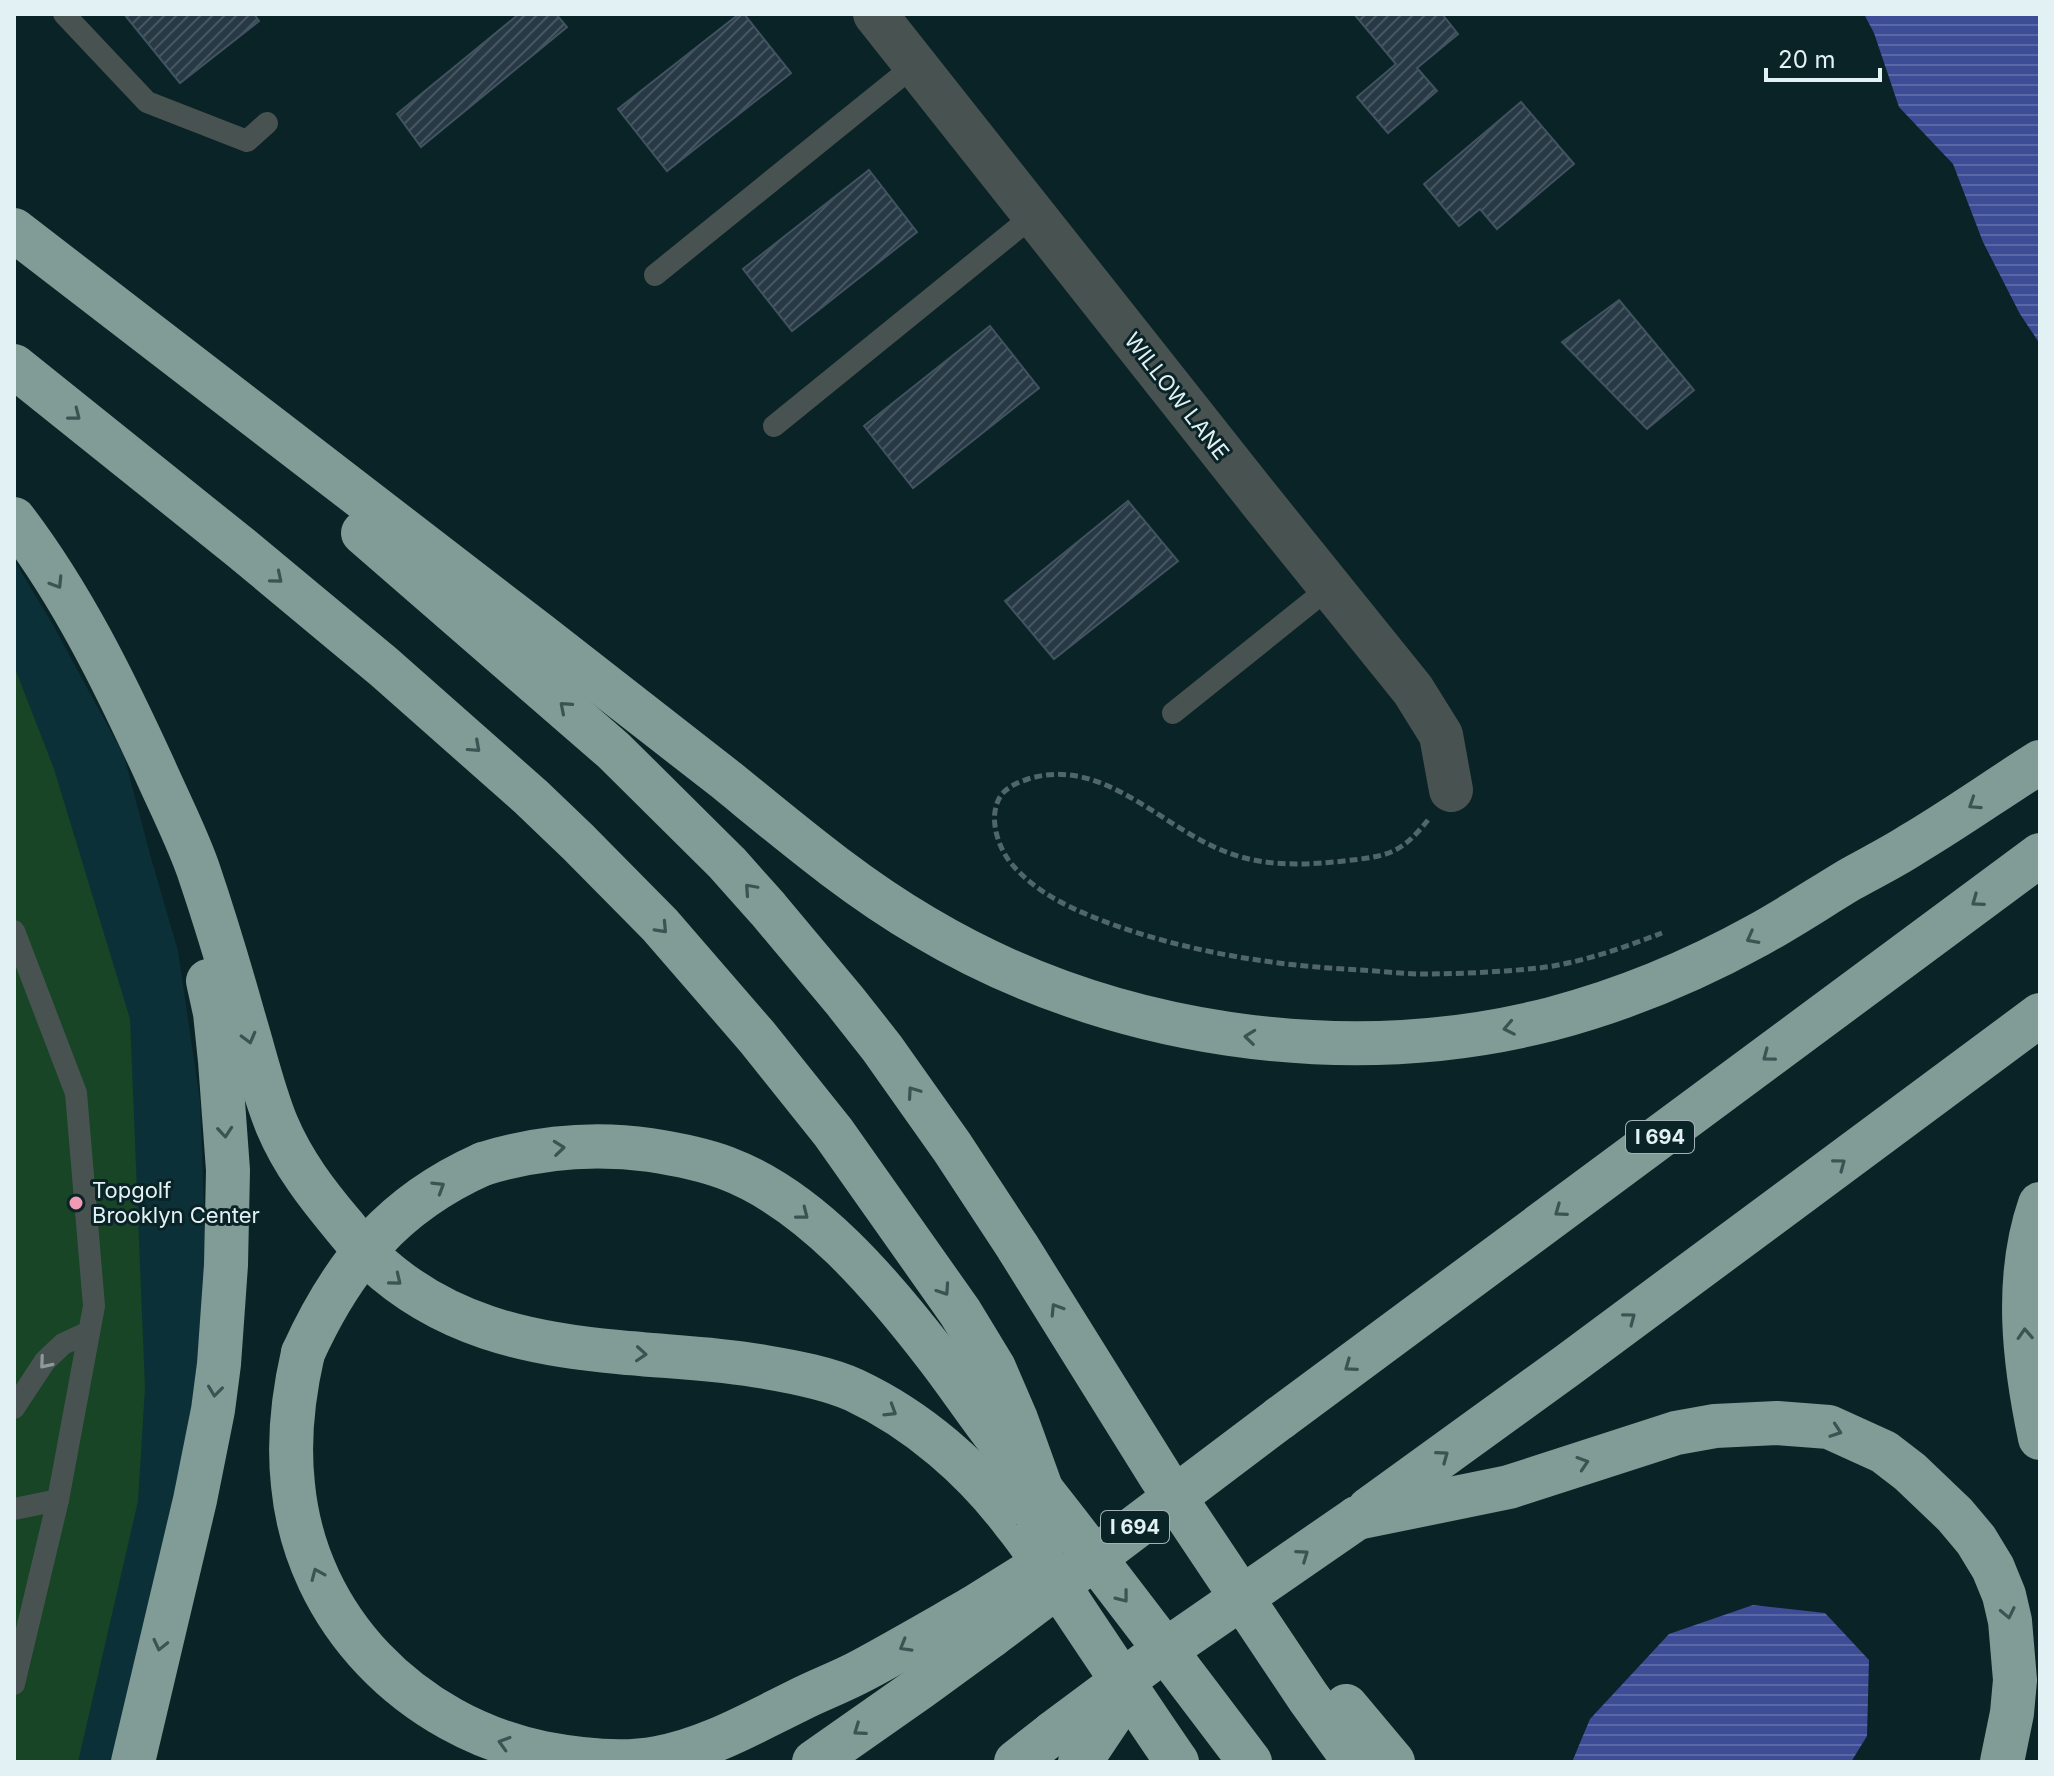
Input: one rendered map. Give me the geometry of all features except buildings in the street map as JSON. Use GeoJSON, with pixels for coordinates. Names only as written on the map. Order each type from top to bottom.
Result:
{"type":"FeatureCollection","features":[{"type":"Feature","properties":{"kind":"highway"},"geometry":{"type":"LineString","coordinates":[[14,232],[520,619],[846,875],[925,928],[965,950],[1047,987],[1124,1013],[1240,1036],[1352,1042],[1429,1040],[1551,1019],[1661,982],[1759,935],[1909,846],[2040,762]]}},
{"type":"Feature","properties":{"kind":"highway"},"geometry":{"type":"LineString","coordinates":[[14,232],[583,723],[727,863],[882,1048],[978,1186],[1161,1477],[1355,1762]]}},
{"type":"Feature","properties":{"kind":"highway"},"geometry":{"type":"LineString","coordinates":[[14,366],[384,667],[531,797],[660,925],[717,989],[833,1132],[953,1302],[994,1368],[1042,1491]]}},
{"type":"Feature","properties":{"kind":"highway"},"geometry":{"type":"LineString","coordinates":[[14,519],[90,637],[118,689],[196,863],[276,1123],[317,1194],[368,1254],[418,1297],[493,1330],[570,1347],[695,1357],[784,1370],[848,1387],[893,1412],[965,1467],[1017,1526],[1177,1762]]}},
{"type":"Feature","properties":{"kind":"highway"},"geometry":{"type":"LineString","coordinates":[[133,1762],[213,1410],[223,1314],[228,1170],[215,1013],[183,874],[136,729]]}},
{"type":"Feature","properties":{"kind":"highway","name":"I 694"},"geometry":{"type":"LineString","coordinates":[[814,1762],[982,1622],[1280,1418],[2040,855]]}},
{"type":"Feature","properties":{"kind":"highway"},"geometry":{"type":"LineString","coordinates":[[1016,1762],[1066,1747],[1147,1663],[1357,1518],[1568,1365],[2040,1015]]}},
{"type":"Feature","properties":{"kind":"highway"},"geometry":{"type":"LineString","coordinates":[[982,1622],[860,1672],[720,1738],[658,1758],[633,1761],[567,1757],[511,1746],[484,1736],[447,1718],[394,1681],[354,1637],[324,1590],[299,1524],[293,1486],[292,1418],[295,1384],[303,1353],[339,1285],[372,1242],[413,1204],[483,1164],[545,1149],[608,1146],[697,1159],[727,1169],[765,1188],[821,1229],[873,1279],[936,1354],[995,1436],[1042,1491],[1250,1762]]}},
{"type":"Feature","properties":{"kind":"highway"},"geometry":{"type":"LineString","coordinates":[[2040,1204],[2027,1258],[2024,1332],[2040,1438]]}},
{"type":"Feature","properties":{"kind":"highway"},"geometry":{"type":"LineString","coordinates":[[1097,1375],[1280,1623],[1393,1762]]}},
{"type":"Feature","properties":{"kind":"highway"},"geometry":{"type":"LineString","coordinates":[[1357,1518],[1509,1487],[1676,1433],[1715,1426],[1777,1423],[1829,1427],[1884,1452],[1910,1472],[1955,1515],[1976,1540],[1993,1568],[2010,1621],[2015,1680],[2002,1762]]}},
{"type":"Feature","properties":{"kind":"street","name":"WILLOW LANE"},"geometry":{"type":"LineString","coordinates":[[875,14],[1413,690],[1441,735],[1451,790]]}},
{"type":"Feature","properties":{"kind":"lane"},"geometry":{"type":"LineString","coordinates":[[64,14],[147,102],[247,141],[267,123]]}},
{"type":"Feature","properties":{"kind":"lane"},"geometry":{"type":"LineString","coordinates":[[655,275],[916,64]]}},
{"type":"Feature","properties":{"kind":"lane"},"geometry":{"type":"LineString","coordinates":[[774,426],[1034,215]]}},
{"type":"Feature","properties":{"kind":"lane"},"geometry":{"type":"LineString","coordinates":[[1173,713],[1330,587]]}},
{"type":"Feature","properties":{"kind":"lane"},"geometry":{"type":"LineString","coordinates":[[14,931],[76,1093],[94,1306],[58,1500],[14,1684]]}},
{"type":"Feature","properties":{"kind":"lane"},"geometry":{"type":"LineString","coordinates":[[14,1408],[45,1361],[63,1344],[89,1332]]}},
{"type":"Feature","properties":{"kind":"lane"},"geometry":{"type":"LineString","coordinates":[[14,1509],[58,1500]]}},
{"type":"Feature","properties":{"kind":"path"},"geometry":{"type":"LineString","coordinates":[[1451,790],[1414,838],[1391,854],[1306,865],[1270,863],[1229,853],[1188,833],[1102,782],[1067,774],[1042,775],[1015,784],[1001,795],[995,812],[996,838],[1004,854],[1027,881],[1073,908],[1154,937],[1269,962],[1421,974],[1515,970],[1598,955],[1669,930]]}},
{"type":"Feature","properties":{"kind":"shaded area","name":"Topgolf Brooklyn Center"},"geometry":{"type":"Polygon","coordinates":[[[14,560],[124,756],[178,951],[200,1101],[207,1289],[190,1439],[113,1762],[14,1762],[14,560]]]}},
{"type":"Feature","properties":{"kind":"green space","name":"Topgolf Brooklyn Center"},"geometry":{"type":"Polygon","coordinates":[[[14,666],[54,769],[130,1019],[145,1388],[138,1501],[78,1762],[14,1762],[14,666]]]}},
{"type":"Feature","properties":{"kind":"water"},"geometry":{"type":"Polygon","coordinates":[[[1864,14],[2040,14],[2040,344],[2020,314],[1983,242],[1953,164],[1899,107],[1874,33],[1864,14]]]}},
{"type":"Feature","properties":{"kind":"water"},"geometry":{"type":"Polygon","coordinates":[[[1753,1605],[1825,1613],[1869,1660],[1867,1736],[1851,1762],[1572,1762],[1590,1719],[1669,1634],[1753,1605]]]}},
{"type":"Feature","properties":{"kind":"place","name":"Topgolf Brooklyn Center"},"geometry":{"type":"Point","coordinates":[76,1203]}}]}
